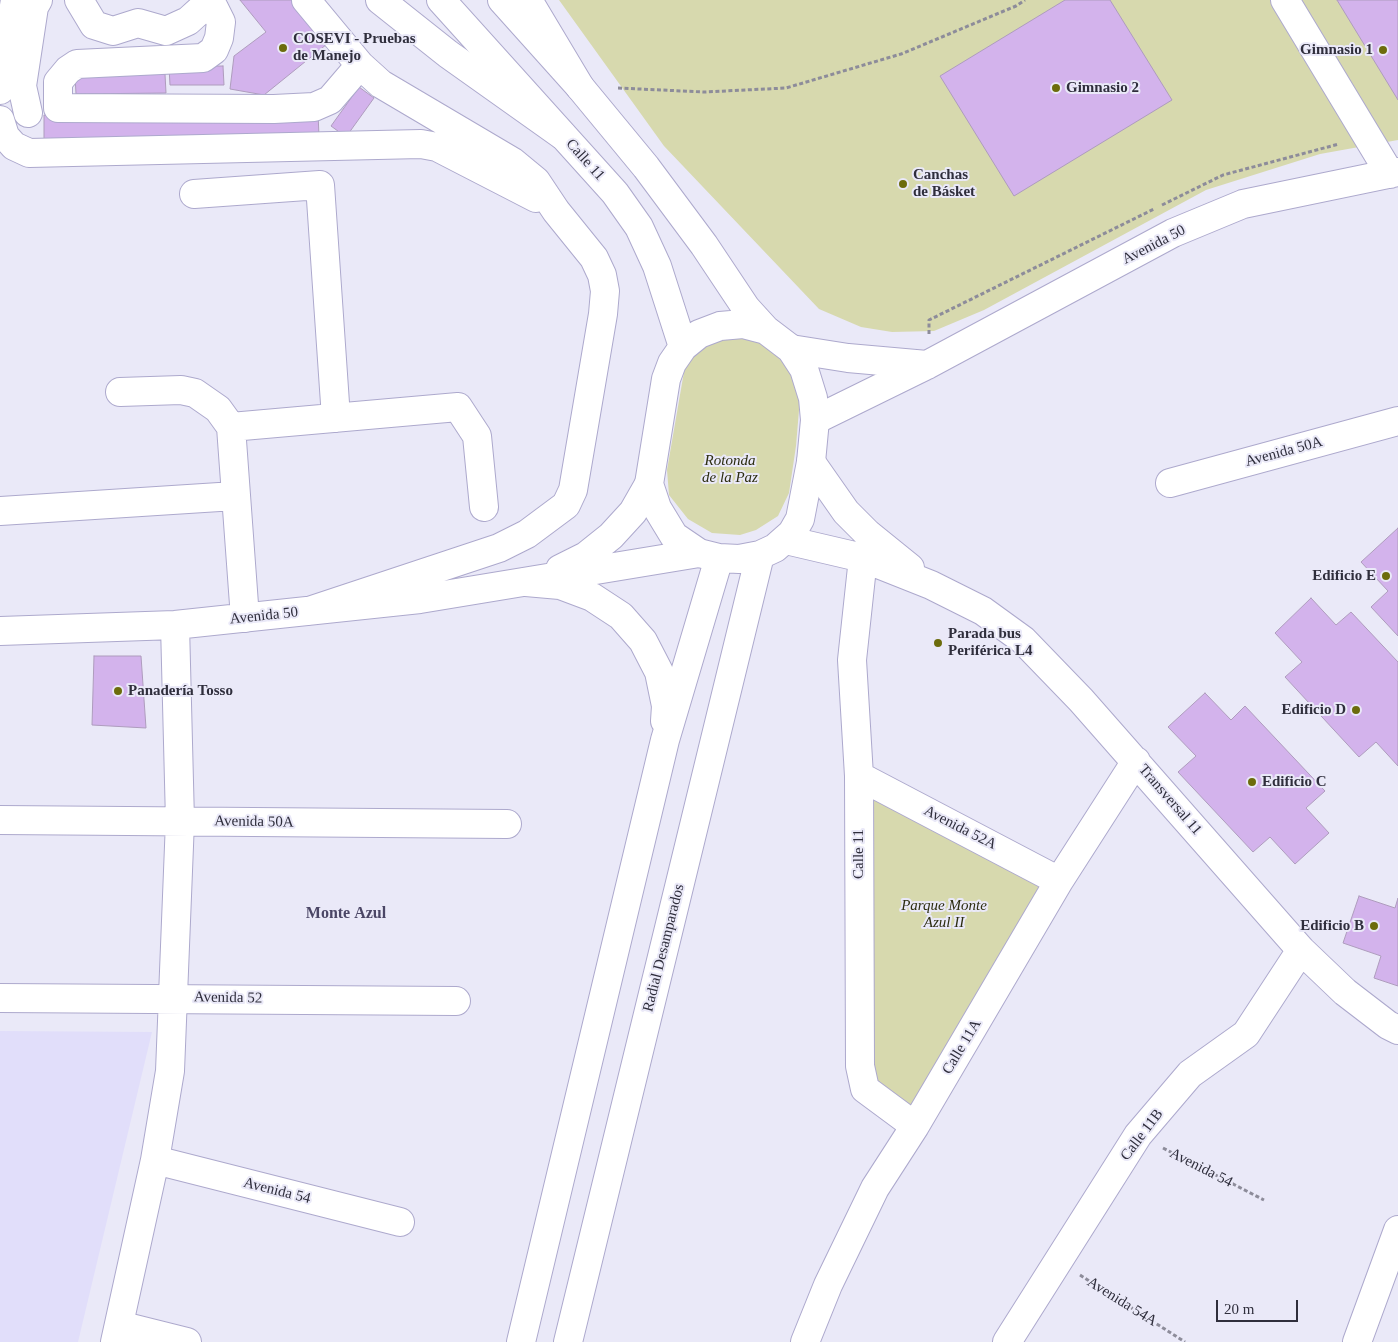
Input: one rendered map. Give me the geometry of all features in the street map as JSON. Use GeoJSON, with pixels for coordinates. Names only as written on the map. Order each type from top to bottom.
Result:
{"type":"FeatureCollection","features":[{"type":"Feature","properties":{"kind":"main road"},"geometry":{"type":"LineString","coordinates":[[0,90],[14,0]]}},
{"type":"Feature","properties":{"kind":"main road"},"geometry":{"type":"LineString","coordinates":[[28,114],[22,86],[34,7],[38,0]]}},
{"type":"Feature","properties":{"kind":"main road"},"geometry":{"type":"LineString","coordinates":[[58,108],[58,82],[68,70],[77,64],[203,58],[214,50],[219,38],[220,22],[208,1],[188,21],[166,31],[138,23],[113,31],[94,25],[78,0]]}},
{"type":"Feature","properties":{"kind":"main road"},"geometry":{"type":"LineString","coordinates":[[306,0],[360,66],[382,84],[513,162],[536,182],[556,211],[594,258],[602,275],[605,291],[603,314],[573,490],[566,505],[527,534],[499,548],[309,611]]}},
{"type":"Feature","properties":{"kind":"main road"},"geometry":{"type":"LineString","coordinates":[[380,0],[448,54],[562,135]]}},
{"type":"Feature","properties":{"kind":"main road","name":"Calle 11"},"geometry":{"type":"LineString","coordinates":[[441,0],[615,193],[639,227],[657,266],[683,347]]}},
{"type":"Feature","properties":{"kind":"main road"},"geometry":{"type":"LineString","coordinates":[[502,0],[580,87],[646,167],[704,245],[746,308],[766,330],[792,349],[804,370],[813,398],[815,420],[811,462],[800,519],[786,540],[760,555],[739,559],[709,555],[674,536],[664,523],[649,484],[666,379],[672,363],[683,347],[698,334],[720,326],[743,324],[766,330]]}},
{"type":"Feature","properties":{"kind":"main road"},"geometry":{"type":"LineString","coordinates":[[528,0],[580,87]]}},
{"type":"Feature","properties":{"kind":"main road"},"geometry":{"type":"LineString","coordinates":[[1285,0],[1394,173]]}},
{"type":"Feature","properties":{"kind":"main road"},"geometry":{"type":"LineString","coordinates":[[360,66],[330,100],[314,107],[274,109],[58,108],[0,120],[5,136],[14,146],[29,153],[412,144],[437,147],[519,188],[556,211]]}},
{"type":"Feature","properties":{"kind":"main road"},"geometry":{"type":"LineString","coordinates":[[412,144],[431,114]]}},
{"type":"Feature","properties":{"kind":"main road","name":"Avenida 50"},"geometry":{"type":"LineString","coordinates":[[815,420],[927,365],[1173,233],[1242,204],[1394,173]]}},
{"type":"Feature","properties":{"kind":"main road"},"geometry":{"type":"LineString","coordinates":[[194,194],[320,185],[336,418]]}},
{"type":"Feature","properties":{"kind":"main road"},"geometry":{"type":"LineString","coordinates":[[792,349],[848,358],[927,365]]}},
{"type":"Feature","properties":{"kind":"main road"},"geometry":{"type":"LineString","coordinates":[[120,392],[181,390],[195,393],[218,409],[230,427],[245,618]]}},
{"type":"Feature","properties":{"kind":"main road"},"geometry":{"type":"LineString","coordinates":[[230,427],[458,407],[477,436],[484,507]]}},
{"type":"Feature","properties":{"kind":"main road","name":"Avenida 50A"},"geometry":{"type":"LineString","coordinates":[[1170,483],[1398,422]]}},
{"type":"Feature","properties":{"kind":"main road","name":"Transversal 11"},"geometry":{"type":"LineString","coordinates":[[811,462],[827,488],[852,518],[868,534],[930,585]]}},
{"type":"Feature","properties":{"kind":"main road","name":"Avenida 50"},"geometry":{"type":"LineString","coordinates":[[526,582],[557,571],[586,556],[611,536],[632,512],[649,484]]}},
{"type":"Feature","properties":{"kind":"main road"},"geometry":{"type":"LineString","coordinates":[[0,511],[235,496]]}},
{"type":"Feature","properties":{"kind":"main road","name":"Transversal 11"},"geometry":{"type":"LineString","coordinates":[[786,540],[863,558],[930,585],[983,611],[1022,640],[1081,700],[1136,761],[1301,950],[1345,992],[1388,1026],[1398,1030]]}},
{"type":"Feature","properties":{"kind":"main road"},"geometry":{"type":"LineString","coordinates":[[521,1342],[709,555]]}},
{"type":"Feature","properties":{"kind":"main road","name":"Avenida 50"},"geometry":{"type":"LineString","coordinates":[[0,631],[175,625],[420,600],[709,555]]}},
{"type":"Feature","properties":{"kind":"main road","name":"Radial Desamparados"},"geometry":{"type":"LineString","coordinates":[[568,1342],[760,555]]}},
{"type":"Feature","properties":{"kind":"main road","name":"Calle 11"},"geometry":{"type":"LineString","coordinates":[[863,558],[852,660],[859,776],[860,1066],[865,1088],[915,1126]]}},
{"type":"Feature","properties":{"kind":"main road"},"geometry":{"type":"LineString","coordinates":[[526,582],[560,585],[584,594],[621,616],[643,642],[659,672],[666,706],[665,740]]}},
{"type":"Feature","properties":{"kind":"main road"},"geometry":{"type":"LineString","coordinates":[[175,625],[180,821],[170,1071],[155,1160],[117,1334],[187,1342]]}},
{"type":"Feature","properties":{"kind":"main road","name":"Calle 11A"},"geometry":{"type":"LineString","coordinates":[[805,1342],[828,1285],[875,1188],[915,1126],[1060,881],[1136,761]]}},
{"type":"Feature","properties":{"kind":"main road","name":"Avenida 52A"},"geometry":{"type":"LineString","coordinates":[[859,776],[1060,881]]}},
{"type":"Feature","properties":{"kind":"main road","name":"Avenida 50A"},"geometry":{"type":"LineString","coordinates":[[0,820],[507,824]]}},
{"type":"Feature","properties":{"kind":"main road","name":"Calle 11B"},"geometry":{"type":"LineString","coordinates":[[1007,1342],[1138,1135],[1190,1074],[1246,1034],[1301,950]]}},
{"type":"Feature","properties":{"kind":"main road","name":"Avenida 52"},"geometry":{"type":"LineString","coordinates":[[0,998],[173,997],[456,1001]]}},
{"type":"Feature","properties":{"kind":"main road","name":"Avenida 54"},"geometry":{"type":"LineString","coordinates":[[155,1160],[400,1222]]}},
{"type":"Feature","properties":{"kind":"main road"},"geometry":{"type":"LineString","coordinates":[[1357,1342],[1398,1230]]}},
{"type":"Feature","properties":{"kind":"path"},"geometry":{"type":"LineString","coordinates":[[580,87],[704,92],[786,88],[902,54],[1016,6],[1025,0]]}},
{"type":"Feature","properties":{"kind":"path","name":"Avenida 54"},"geometry":{"type":"LineString","coordinates":[[1138,1135],[1264,1200]]}},
{"type":"Feature","properties":{"kind":"path","name":"Avenida 54A"},"geometry":{"type":"LineString","coordinates":[[1058,1261],[1185,1342]]}},
{"type":"Feature","properties":{"kind":"shaded area"},"geometry":{"type":"Polygon","coordinates":[[[0,1031],[152,1032],[78,1342],[0,1342],[0,1031]]]}},
{"type":"Feature","properties":{"kind":"green space"},"geometry":{"type":"Polygon","coordinates":[[[559,0],[1398,0],[1398,140],[1320,154],[1206,190],[984,310],[934,331],[892,332],[861,327],[819,309],[664,146],[559,0]]]}},
{"type":"Feature","properties":{"kind":"green space","name":"Rotonda de la Paz"},"geometry":{"type":"Polygon","coordinates":[[[726,335],[772,338],[801,386],[796,446],[789,493],[778,516],[756,530],[740,535],[712,533],[688,519],[669,495],[667,470],[685,366],[694,351],[726,335]]]}},
{"type":"Feature","properties":{"kind":"green space","name":"Parque Monte Azul II"},"geometry":{"type":"Polygon","coordinates":[[[859,776],[1059,881],[915,1126],[865,1089],[859,776]]]}},
{"type":"Feature","properties":{"kind":"building","name":"COSEVI - Pruebas de Manejo"},"geometry":{"type":"Polygon","coordinates":[[[240,0],[300,0],[332,40],[264,95],[230,89],[234,56],[266,32],[240,0]]]}},
{"type":"Feature","properties":{"kind":"building","name":"Gimnasio 2"},"geometry":{"type":"Polygon","coordinates":[[[1065,0],[1110,0],[1172,100],[1014,196],[940,76],[1065,0]]]}},
{"type":"Feature","properties":{"kind":"building","name":"Gimnasio 1"},"geometry":{"type":"Polygon","coordinates":[[[1337,0],[1398,0],[1398,100],[1337,0]]]}},
{"type":"Feature","properties":{"kind":"building"},"geometry":{"type":"Polygon","coordinates":[[[223,66],[224,85],[170,85],[169,67],[223,66]]]}},
{"type":"Feature","properties":{"kind":"building"},"geometry":{"type":"Polygon","coordinates":[[[165,74],[166,93],[76,94],[75,75],[165,74]]]}},
{"type":"Feature","properties":{"kind":"building"},"geometry":{"type":"Polygon","coordinates":[[[359,87],[374,98],[346,137],[331,126],[359,87]]]}},
{"type":"Feature","properties":{"kind":"building"},"geometry":{"type":"Polygon","coordinates":[[[318,112],[319,137],[44,140],[44,115],[318,112]]]}},
{"type":"Feature","properties":{"kind":"building","name":"Edificio E"},"geometry":{"type":"Polygon","coordinates":[[[1398,528],[1398,636],[1371,607],[1388,591],[1361,562],[1398,528]]]}},
{"type":"Feature","properties":{"kind":"building","name":"Edificio D"},"geometry":{"type":"Polygon","coordinates":[[[1311,598],[1336,625],[1351,612],[1398,662],[1398,766],[1376,742],[1359,757],[1285,677],[1302,662],[1275,633],[1311,598]]]}},
{"type":"Feature","properties":{"kind":"building","name":"Panadería Tosso"},"geometry":{"type":"Polygon","coordinates":[[[94,656],[141,656],[146,728],[92,725],[94,656]]]}},
{"type":"Feature","properties":{"kind":"building","name":"Edificio C"},"geometry":{"type":"Polygon","coordinates":[[[1205,693],[1231,720],[1245,706],[1325,791],[1306,808],[1329,833],[1295,864],[1270,837],[1253,852],[1178,772],[1196,756],[1168,727],[1205,693]]]}},
{"type":"Feature","properties":{"kind":"building","name":"Edificio B"},"geometry":{"type":"Polygon","coordinates":[[[1359,896],[1395,908],[1398,898],[1398,986],[1374,978],[1381,956],[1343,943],[1359,896]]]}},
{"type":"Feature","properties":{"kind":"place","name":"COSEVI - Pruebas de Manejo"},"geometry":{"type":"Point","coordinates":[283,48]}},
{"type":"Feature","properties":{"kind":"place","name":"Gimnasio 1"},"geometry":{"type":"Point","coordinates":[1383,50]}},
{"type":"Feature","properties":{"kind":"place","name":"Gimnasio 2"},"geometry":{"type":"Point","coordinates":[1056,88]}},
{"type":"Feature","properties":{"kind":"place","name":"Canchas de Básket"},"geometry":{"type":"Point","coordinates":[903,184]}},
{"type":"Feature","properties":{"kind":"place","name":"Edificio E"},"geometry":{"type":"Point","coordinates":[1386,576]}},
{"type":"Feature","properties":{"kind":"place","name":"Parada bus Periférica L4"},"geometry":{"type":"Point","coordinates":[938,643]}},
{"type":"Feature","properties":{"kind":"place","name":"Panadería Tosso"},"geometry":{"type":"Point","coordinates":[118,691]}},
{"type":"Feature","properties":{"kind":"place","name":"Edificio D"},"geometry":{"type":"Point","coordinates":[1356,710]}},
{"type":"Feature","properties":{"kind":"place","name":"Edificio C"},"geometry":{"type":"Point","coordinates":[1252,782]}},
{"type":"Feature","properties":{"kind":"place","name":"Edificio B"},"geometry":{"type":"Point","coordinates":[1374,926]}},
{"type":"Feature","properties":{"kind":"district","name":"Monte Azul"},"geometry":{"type":"Point","coordinates":[346,914]}}]}
